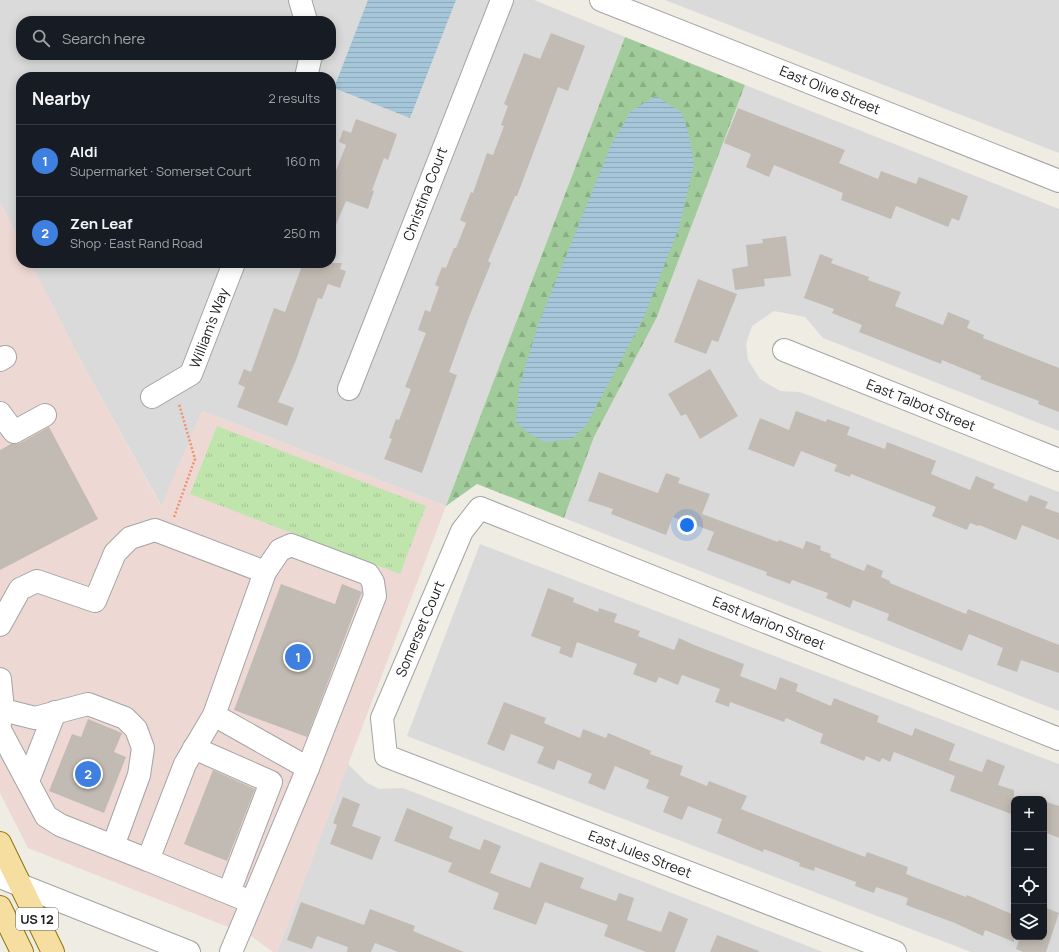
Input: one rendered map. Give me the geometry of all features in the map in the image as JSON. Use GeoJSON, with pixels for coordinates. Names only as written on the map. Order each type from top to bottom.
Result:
{"type":"FeatureCollection","features":[{"type":"Feature","properties":{"kind":"main road","name":"US 12"},"geometry":{"type":"LineString","coordinates":[[0,843],[53,952]]}},
{"type":"Feature","properties":{"kind":"main road","name":"US 12"},"geometry":{"type":"LineString","coordinates":[[0,907],[22,952]]}},
{"type":"Feature","properties":{"kind":"street"},"geometry":{"type":"LineString","coordinates":[[300,0],[305,16]]}},
{"type":"Feature","properties":{"kind":"street","name":"Christina Court"},"geometry":{"type":"LineString","coordinates":[[349,389],[502,0]]}},
{"type":"Feature","properties":{"kind":"street","name":"East Olive Street"},"geometry":{"type":"LineString","coordinates":[[601,0],[1059,181]]}},
{"type":"Feature","properties":{"kind":"street"},"geometry":{"type":"LineString","coordinates":[[307,72],[310,60]]}},
{"type":"Feature","properties":{"kind":"street","name":"William's Way"},"geometry":{"type":"LineString","coordinates":[[152,396],[191,374],[232,268]]}},
{"type":"Feature","properties":{"kind":"street","name":"East Talbot Street"},"geometry":{"type":"LineString","coordinates":[[784,350],[1059,460]]}},
{"type":"Feature","properties":{"kind":"street"},"geometry":{"type":"LineString","coordinates":[[0,413],[14,432],[45,415]]}},
{"type":"Feature","properties":{"kind":"street","name":"East Marion Street"},"geometry":{"type":"LineString","coordinates":[[480,508],[1059,739]]}},
{"type":"Feature","properties":{"kind":"street","name":"Somerset Court"},"geometry":{"type":"LineString","coordinates":[[386,756],[382,718],[462,531],[480,508]]}},
{"type":"Feature","properties":{"kind":"street"},"geometry":{"type":"LineString","coordinates":[[0,625],[20,589],[37,581],[95,601],[115,553],[130,538],[155,530],[265,572]]}},
{"type":"Feature","properties":{"kind":"street"},"geometry":{"type":"LineString","coordinates":[[148,860],[185,764],[214,715],[265,572],[280,550],[291,545],[368,574],[373,582],[375,596],[308,768],[231,952]]}},
{"type":"Feature","properties":{"kind":"street"},"geometry":{"type":"LineString","coordinates":[[0,679],[1,721],[28,781],[46,816],[60,825],[251,902]]}},
{"type":"Feature","properties":{"kind":"street"},"geometry":{"type":"LineString","coordinates":[[1,721],[35,718],[88,704],[125,718],[136,729],[143,748],[139,774],[112,846]]}},
{"type":"Feature","properties":{"kind":"street"},"geometry":{"type":"LineString","coordinates":[[28,781],[55,712]]}},
{"type":"Feature","properties":{"kind":"street"},"geometry":{"type":"LineString","coordinates":[[214,715],[308,768]]}},
{"type":"Feature","properties":{"kind":"street"},"geometry":{"type":"LineString","coordinates":[[194,748],[271,782],[229,892]]}},
{"type":"Feature","properties":{"kind":"street","name":"East Jules Street"},"geometry":{"type":"LineString","coordinates":[[386,756],[894,952]]}},
{"type":"Feature","properties":{"kind":"street"},"geometry":{"type":"LineString","coordinates":[[0,877],[189,952]]}},
{"type":"Feature","properties":{"kind":"path"},"geometry":{"type":"LineString","coordinates":[[168,534],[195,460],[173,384]]}},
{"type":"Feature","properties":{"kind":"shaded area"},"geometry":{"type":"Polygon","coordinates":[[[0,0],[534,0],[625,37],[446,506],[202,411],[162,507],[77,354],[34,268],[336,268],[336,72],[16,72],[16,234],[0,202],[0,0]]]}},
{"type":"Feature","properties":{"kind":"shaded area"},"geometry":{"type":"Polygon","coordinates":[[[665,0],[1059,0],[1059,153],[665,0]]]}},
{"type":"Feature","properties":{"kind":"shaded area"},"geometry":{"type":"Polygon","coordinates":[[[745,85],[1059,209],[1059,431],[823,338],[805,317],[774,311],[752,326],[746,344],[748,360],[760,379],[780,391],[800,392],[1059,492],[1059,711],[564,518],[594,437],[657,317],[745,85]]]}},
{"type":"Feature","properties":{"kind":"shaded area"},"geometry":{"type":"Polygon","coordinates":[[[0,202],[16,234],[16,268],[34,268],[77,354],[161,506],[202,411],[446,506],[277,952],[273,952],[251,936],[28,848],[0,793],[0,202]]]}},
{"type":"Feature","properties":{"kind":"shaded area"},"geometry":{"type":"Polygon","coordinates":[[[480,544],[1059,764],[1059,952],[971,952],[407,736],[480,544]]]}},
{"type":"Feature","properties":{"kind":"shaded area"},"geometry":{"type":"Polygon","coordinates":[[[348,764],[366,782],[379,789],[403,788],[823,952],[277,952],[348,764]]]}},
{"type":"Feature","properties":{"kind":"green space"},"geometry":{"type":"Polygon","coordinates":[[[625,37],[745,85],[657,317],[594,437],[564,518],[477,484],[446,506],[625,37]]]}},
{"type":"Feature","properties":{"kind":"green space"},"geometry":{"type":"Polygon","coordinates":[[[217,426],[426,506],[400,574],[190,494],[217,426]]]}},
{"type":"Feature","properties":{"kind":"water"},"geometry":{"type":"Polygon","coordinates":[[[368,0],[456,0],[410,118],[336,89],[336,83],[368,0]]]}},
{"type":"Feature","properties":{"kind":"water"},"geometry":{"type":"Polygon","coordinates":[[[656,96],[682,113],[689,135],[694,164],[679,228],[644,317],[587,424],[572,439],[545,442],[528,433],[516,422],[519,387],[538,325],[611,145],[631,111],[656,96]]]}},
{"type":"Feature","properties":{"kind":"building"},"geometry":{"type":"Polygon","coordinates":[[[551,33],[585,46],[568,91],[558,87],[517,196],[515,196],[488,261],[491,263],[449,372],[457,375],[422,473],[384,459],[392,439],[389,438],[396,419],[399,420],[411,389],[405,387],[426,333],[418,330],[425,310],[430,312],[439,287],[435,285],[442,267],[446,268],[466,223],[460,220],[471,192],[473,193],[487,153],[493,155],[504,126],[501,125],[508,106],[504,104],[524,53],[540,59],[551,33]]]}},
{"type":"Feature","properties":{"kind":"building"},"geometry":{"type":"Polygon","coordinates":[[[738,108],[845,150],[839,163],[878,179],[881,171],[916,184],[919,177],[968,196],[959,221],[952,218],[948,227],[896,206],[891,219],[841,200],[843,193],[774,165],[769,177],[746,167],[751,154],[724,143],[738,108]]]}},
{"type":"Feature","properties":{"kind":"building"},"geometry":{"type":"Polygon","coordinates":[[[356,119],[397,134],[388,160],[384,158],[372,190],[374,191],[368,209],[346,201],[336,224],[336,171],[346,145],[339,142],[343,130],[351,133],[356,119]]]}},
{"type":"Feature","properties":{"kind":"building"},"geometry":{"type":"Polygon","coordinates":[[[786,236],[791,276],[764,279],[765,286],[735,290],[732,269],[748,266],[746,245],[763,243],[762,239],[786,236]]]}},
{"type":"Feature","properties":{"kind":"building"},"geometry":{"type":"Polygon","coordinates":[[[820,254],[833,259],[831,263],[869,277],[868,280],[901,292],[895,306],[943,325],[948,312],[970,321],[967,328],[984,335],[983,338],[1059,368],[1059,412],[1038,404],[1039,401],[980,379],[981,376],[942,360],[941,364],[859,332],[862,325],[832,313],[834,309],[804,298],[820,254]]]}},
{"type":"Feature","properties":{"kind":"building"},"geometry":{"type":"Polygon","coordinates":[[[336,263],[342,263],[340,269],[346,271],[340,288],[328,284],[322,299],[318,298],[296,360],[278,402],[294,408],[287,426],[237,407],[245,387],[238,384],[244,369],[251,372],[274,308],[285,312],[301,268],[336,268],[336,263]]]}},
{"type":"Feature","properties":{"kind":"building"},"geometry":{"type":"Polygon","coordinates":[[[698,279],[737,294],[718,342],[712,340],[706,354],[674,342],[698,279]]]}},
{"type":"Feature","properties":{"kind":"building"},"geometry":{"type":"Polygon","coordinates":[[[710,369],[738,416],[700,439],[686,414],[681,416],[668,394],[710,369]]]}},
{"type":"Feature","properties":{"kind":"building"},"geometry":{"type":"Polygon","coordinates":[[[796,411],[826,422],[827,419],[850,427],[847,435],[885,449],[887,442],[936,461],[931,474],[970,490],[976,476],[995,484],[993,488],[1027,502],[1030,495],[1048,502],[1045,508],[1059,513],[1059,540],[1022,525],[1016,540],[979,525],[970,523],[967,530],[932,516],[936,507],[851,474],[850,477],[834,471],[837,465],[801,451],[794,467],[748,449],[760,418],[789,430],[796,411]]]}},
{"type":"Feature","properties":{"kind":"building"},"geometry":{"type":"Polygon","coordinates":[[[49,427],[98,519],[0,570],[0,450],[11,444],[20,443],[49,427]]]}},
{"type":"Feature","properties":{"kind":"building"},"geometry":{"type":"Polygon","coordinates":[[[599,472],[658,493],[666,473],[680,478],[678,483],[710,494],[702,514],[778,542],[779,540],[803,549],[806,541],[821,546],[820,550],[831,554],[830,557],[864,571],[867,564],[883,571],[881,577],[890,581],[890,583],[966,614],[968,609],[1059,645],[1059,673],[1021,660],[1017,672],[997,665],[1003,648],[969,634],[962,651],[887,620],[889,614],[853,600],[850,608],[826,598],[828,593],[792,580],[790,584],[766,575],[767,572],[707,550],[714,532],[673,517],[666,535],[611,514],[613,509],[588,501],[599,472]]]}},
{"type":"Feature","properties":{"kind":"building"},"geometry":{"type":"Polygon","coordinates":[[[281,584],[335,604],[342,584],[362,592],[307,737],[234,710],[281,584]]]}},
{"type":"Feature","properties":{"kind":"building"},"geometry":{"type":"Polygon","coordinates":[[[548,588],[574,598],[573,602],[598,612],[599,608],[617,614],[614,622],[640,631],[638,636],[674,650],[679,638],[744,664],[740,676],[776,690],[780,677],[798,684],[796,691],[831,706],[834,698],[879,716],[877,722],[912,736],[915,728],[955,744],[949,760],[982,772],[987,759],[1005,766],[998,785],[1014,790],[1014,796],[1011,796],[1011,814],[950,791],[955,776],[894,752],[890,762],[882,758],[880,762],[866,756],[864,761],[820,743],[823,734],[786,718],[784,722],[730,702],[729,707],[715,702],[720,689],[682,675],[678,685],[659,677],[656,683],[633,674],[637,664],[577,642],[572,658],[559,653],[561,647],[531,636],[548,588]]]}},
{"type":"Feature","properties":{"kind":"building"},"geometry":{"type":"Polygon","coordinates":[[[504,702],[546,718],[544,723],[580,738],[583,729],[606,738],[608,733],[651,751],[650,754],[683,766],[680,775],[707,786],[709,781],[747,796],[741,809],[865,857],[867,852],[908,867],[906,874],[966,897],[967,895],[1011,914],[1011,940],[1014,940],[1014,942],[985,930],[983,936],[955,923],[906,905],[908,898],[876,887],[874,893],[855,886],[856,882],[815,867],[814,871],[799,866],[800,863],[764,849],[763,852],[717,833],[722,819],[688,806],[682,820],[663,812],[669,797],[646,788],[649,780],[615,766],[605,790],[588,783],[592,774],[558,760],[554,770],[537,763],[544,747],[511,734],[504,751],[487,744],[504,702]]]}},
{"type":"Feature","properties":{"kind":"building"},"geometry":{"type":"Polygon","coordinates":[[[88,719],[122,733],[114,752],[126,757],[104,813],[49,791],[72,734],[81,737],[88,719]]]}},
{"type":"Feature","properties":{"kind":"building"},"geometry":{"type":"Polygon","coordinates":[[[213,770],[255,789],[227,861],[184,844],[213,770]]]}},
{"type":"Feature","properties":{"kind":"building"},"geometry":{"type":"Polygon","coordinates":[[[343,797],[360,804],[352,826],[381,837],[372,860],[330,844],[337,825],[333,823],[343,797]]]}},
{"type":"Feature","properties":{"kind":"building"},"geometry":{"type":"Polygon","coordinates":[[[1047,802],[1059,806],[1059,838],[1047,833],[1047,802]]]}},
{"type":"Feature","properties":{"kind":"building"},"geometry":{"type":"Polygon","coordinates":[[[407,808],[453,827],[449,838],[480,850],[484,839],[501,846],[490,873],[530,888],[540,862],[584,878],[580,888],[616,901],[619,893],[634,898],[627,920],[661,932],[669,911],[688,919],[675,952],[646,952],[604,936],[608,925],[545,902],[536,925],[493,909],[499,893],[448,872],[452,863],[394,841],[407,808]]]}},
{"type":"Feature","properties":{"kind":"building"},"geometry":{"type":"Polygon","coordinates":[[[301,902],[364,925],[370,909],[415,926],[413,931],[464,952],[398,952],[375,943],[371,952],[347,952],[348,947],[317,936],[312,949],[287,940],[301,902]]]}},
{"type":"Feature","properties":{"kind":"building"},"geometry":{"type":"Polygon","coordinates":[[[1047,908],[1059,913],[1046,952],[1023,952],[1016,949],[1019,940],[1047,940],[1047,908]]]}},
{"type":"Feature","properties":{"kind":"building"},"geometry":{"type":"Polygon","coordinates":[[[717,935],[759,951],[710,952],[717,935]]]}},
{"type":"Feature","properties":{"kind":"place","name":"Aldi"},"geometry":{"type":"Point","coordinates":[298,657]}},
{"type":"Feature","properties":{"kind":"place","name":"Zen Leaf"},"geometry":{"type":"Point","coordinates":[88,774]}}]}
